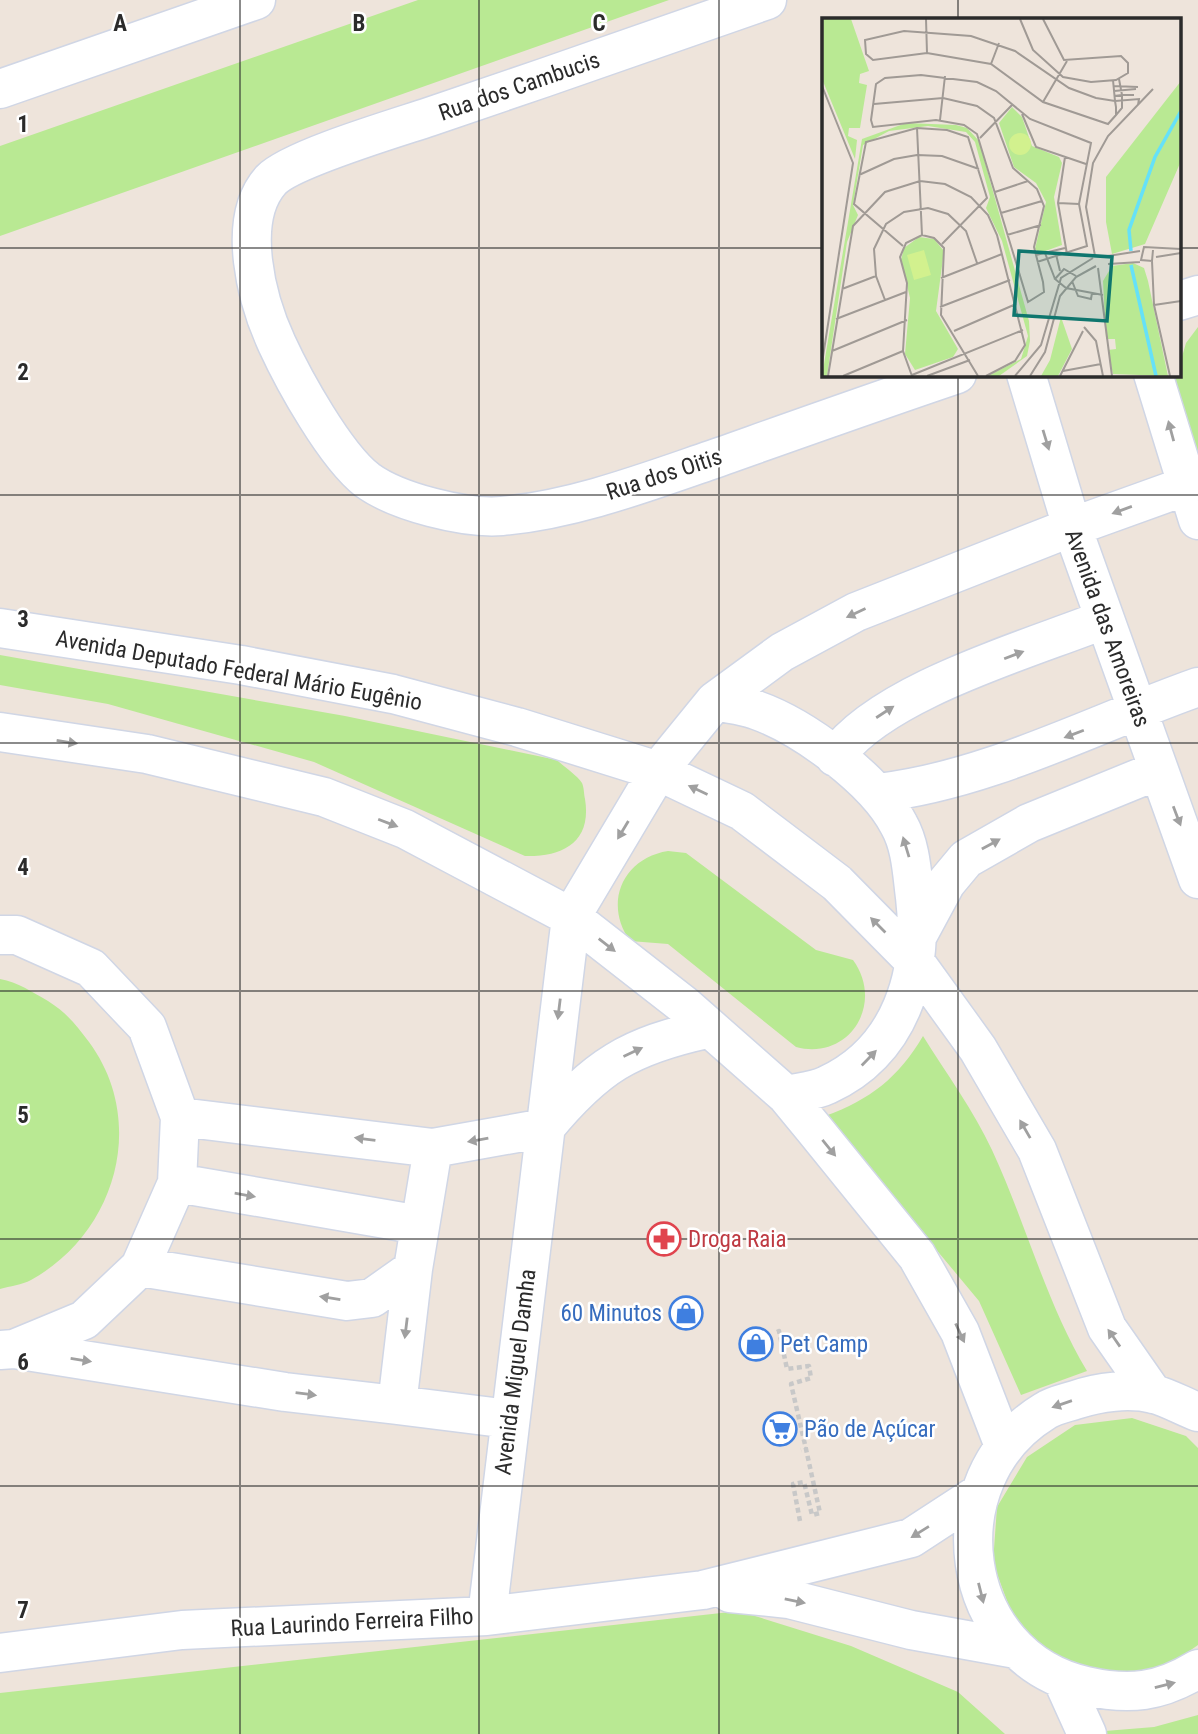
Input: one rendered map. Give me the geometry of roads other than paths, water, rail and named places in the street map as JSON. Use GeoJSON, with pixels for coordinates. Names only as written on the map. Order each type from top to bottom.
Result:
{"type":"FeatureCollection","features":[{"type":"Feature","properties":{"kind":"street"},"geometry":{"type":"LineString","coordinates":[[0,89],[188,11],[256,0]]}},
{"type":"Feature","properties":{"kind":"street","name":"Rua dos Cambucis"},"geometry":{"type":"LineString","coordinates":[[367,480],[328,434],[275,341],[252,264],[254,216],[262,193],[273,178],[293,166],[380,133],[767,0]]}},
{"type":"Feature","properties":{"kind":"street"},"geometry":{"type":"LineString","coordinates":[[1180,301],[1198,295]]}},
{"type":"Feature","properties":{"kind":"street","name":"Rua dos Oitis"},"geometry":{"type":"LineString","coordinates":[[367,480],[412,501],[458,514],[500,516],[547,509],[652,480],[951,376]]}},
{"type":"Feature","properties":{"kind":"street","name":"Avenida das Amoreiras"},"geometry":{"type":"LineString","coordinates":[[1027,376],[1072,527],[1198,879]]}},
{"type":"Feature","properties":{"kind":"street"},"geometry":{"type":"LineString","coordinates":[[571,917],[658,771],[715,701],[782,652],[856,612],[1072,527],[1192,503],[1154,376]]}},
{"type":"Feature","properties":{"kind":"street"},"geometry":{"type":"LineString","coordinates":[[835,757],[861,727],[897,704],[950,680],[1105,619]]}},
{"type":"Feature","properties":{"kind":"street","name":"Avenida Deputado Federal Mário Eugênio"},"geometry":{"type":"LineString","coordinates":[[0,628],[241,665],[393,694],[517,727],[658,771],[742,811],[917,948],[1037,1150],[1107,1328],[1153,1394]]}},
{"type":"Feature","properties":{"kind":"street"},"geometry":{"type":"LineString","coordinates":[[878,793],[932,783],[993,765],[1198,687]]}},
{"type":"Feature","properties":{"kind":"street"},"geometry":{"type":"LineString","coordinates":[[715,701],[756,710],[789,726],[835,757],[878,793],[900,826],[910,859],[917,948]]}},
{"type":"Feature","properties":{"kind":"street"},"geometry":{"type":"LineString","coordinates":[[0,732],[147,754],[239,774],[324,797],[405,829],[571,917],[685,1006],[707,1029],[786,1095],[917,1256],[960,1332],[1004,1446]]}},
{"type":"Feature","properties":{"kind":"street"},"geometry":{"type":"LineString","coordinates":[[786,1095],[825,1086],[861,1066],[889,1036],[906,999],[917,948],[946,883],[965,859],[1029,823],[1159,770]]}},
{"type":"Feature","properties":{"kind":"street","name":"Avenida Miguel Damha"},"geometry":{"type":"LineString","coordinates":[[487,1616],[571,917]]}},
{"type":"Feature","properties":{"kind":"street"},"geometry":{"type":"LineString","coordinates":[[0,935],[18,935],[91,968],[147,1027],[180,1117],[177,1183],[140,1268],[84,1320],[7,1350]]}},
{"type":"Feature","properties":{"kind":"street"},"geometry":{"type":"LineString","coordinates":[[180,1117],[433,1148],[545,1128],[576,1090],[615,1060],[659,1040],[707,1029]]}},
{"type":"Feature","properties":{"kind":"street"},"geometry":{"type":"LineString","coordinates":[[397,1405],[413,1269],[433,1148]]}},
{"type":"Feature","properties":{"kind":"street"},"geometry":{"type":"LineString","coordinates":[[177,1183],[420,1225]]}},
{"type":"Feature","properties":{"kind":"street"},"geometry":{"type":"LineString","coordinates":[[140,1268],[347,1301],[372,1298],[413,1269]]}},
{"type":"Feature","properties":{"kind":"street"},"geometry":{"type":"LineString","coordinates":[[7,1350],[285,1392],[509,1419]]}},
{"type":"Feature","properties":{"kind":"street"},"geometry":{"type":"LineString","coordinates":[[1198,1412],[1153,1394],[1098,1392],[1046,1410],[1004,1446],[977,1495],[971,1551],[984,1605],[1016,1650],[1063,1681],[1117,1693],[1172,1684],[1198,1669]]}},
{"type":"Feature","properties":{"kind":"street","name":"Rua Laurindo Ferreira Filho"},"geometry":{"type":"LineString","coordinates":[[0,1653],[182,1630],[487,1616],[703,1590],[911,1538],[977,1495]]}},
{"type":"Feature","properties":{"kind":"street","name":"Rua Laurindo Ferreira Filho"},"geometry":{"type":"LineString","coordinates":[[703,1590],[789,1600],[911,1630],[1016,1650]]}},
{"type":"Feature","properties":{"kind":"street"},"geometry":{"type":"LineString","coordinates":[[1063,1681],[1087,1734]]}},
{"type":"Feature","properties":{"kind":"place","name":"Droga Raia"},"geometry":{"type":"Point","coordinates":[664,1239]}},
{"type":"Feature","properties":{"kind":"place","name":"60 Minutos"},"geometry":{"type":"Point","coordinates":[686,1313]}},
{"type":"Feature","properties":{"kind":"place","name":"Pet Camp"},"geometry":{"type":"Point","coordinates":[756,1344]}},
{"type":"Feature","properties":{"kind":"place","name":"Pão de Açúcar"},"geometry":{"type":"Point","coordinates":[780,1429]}}]}
